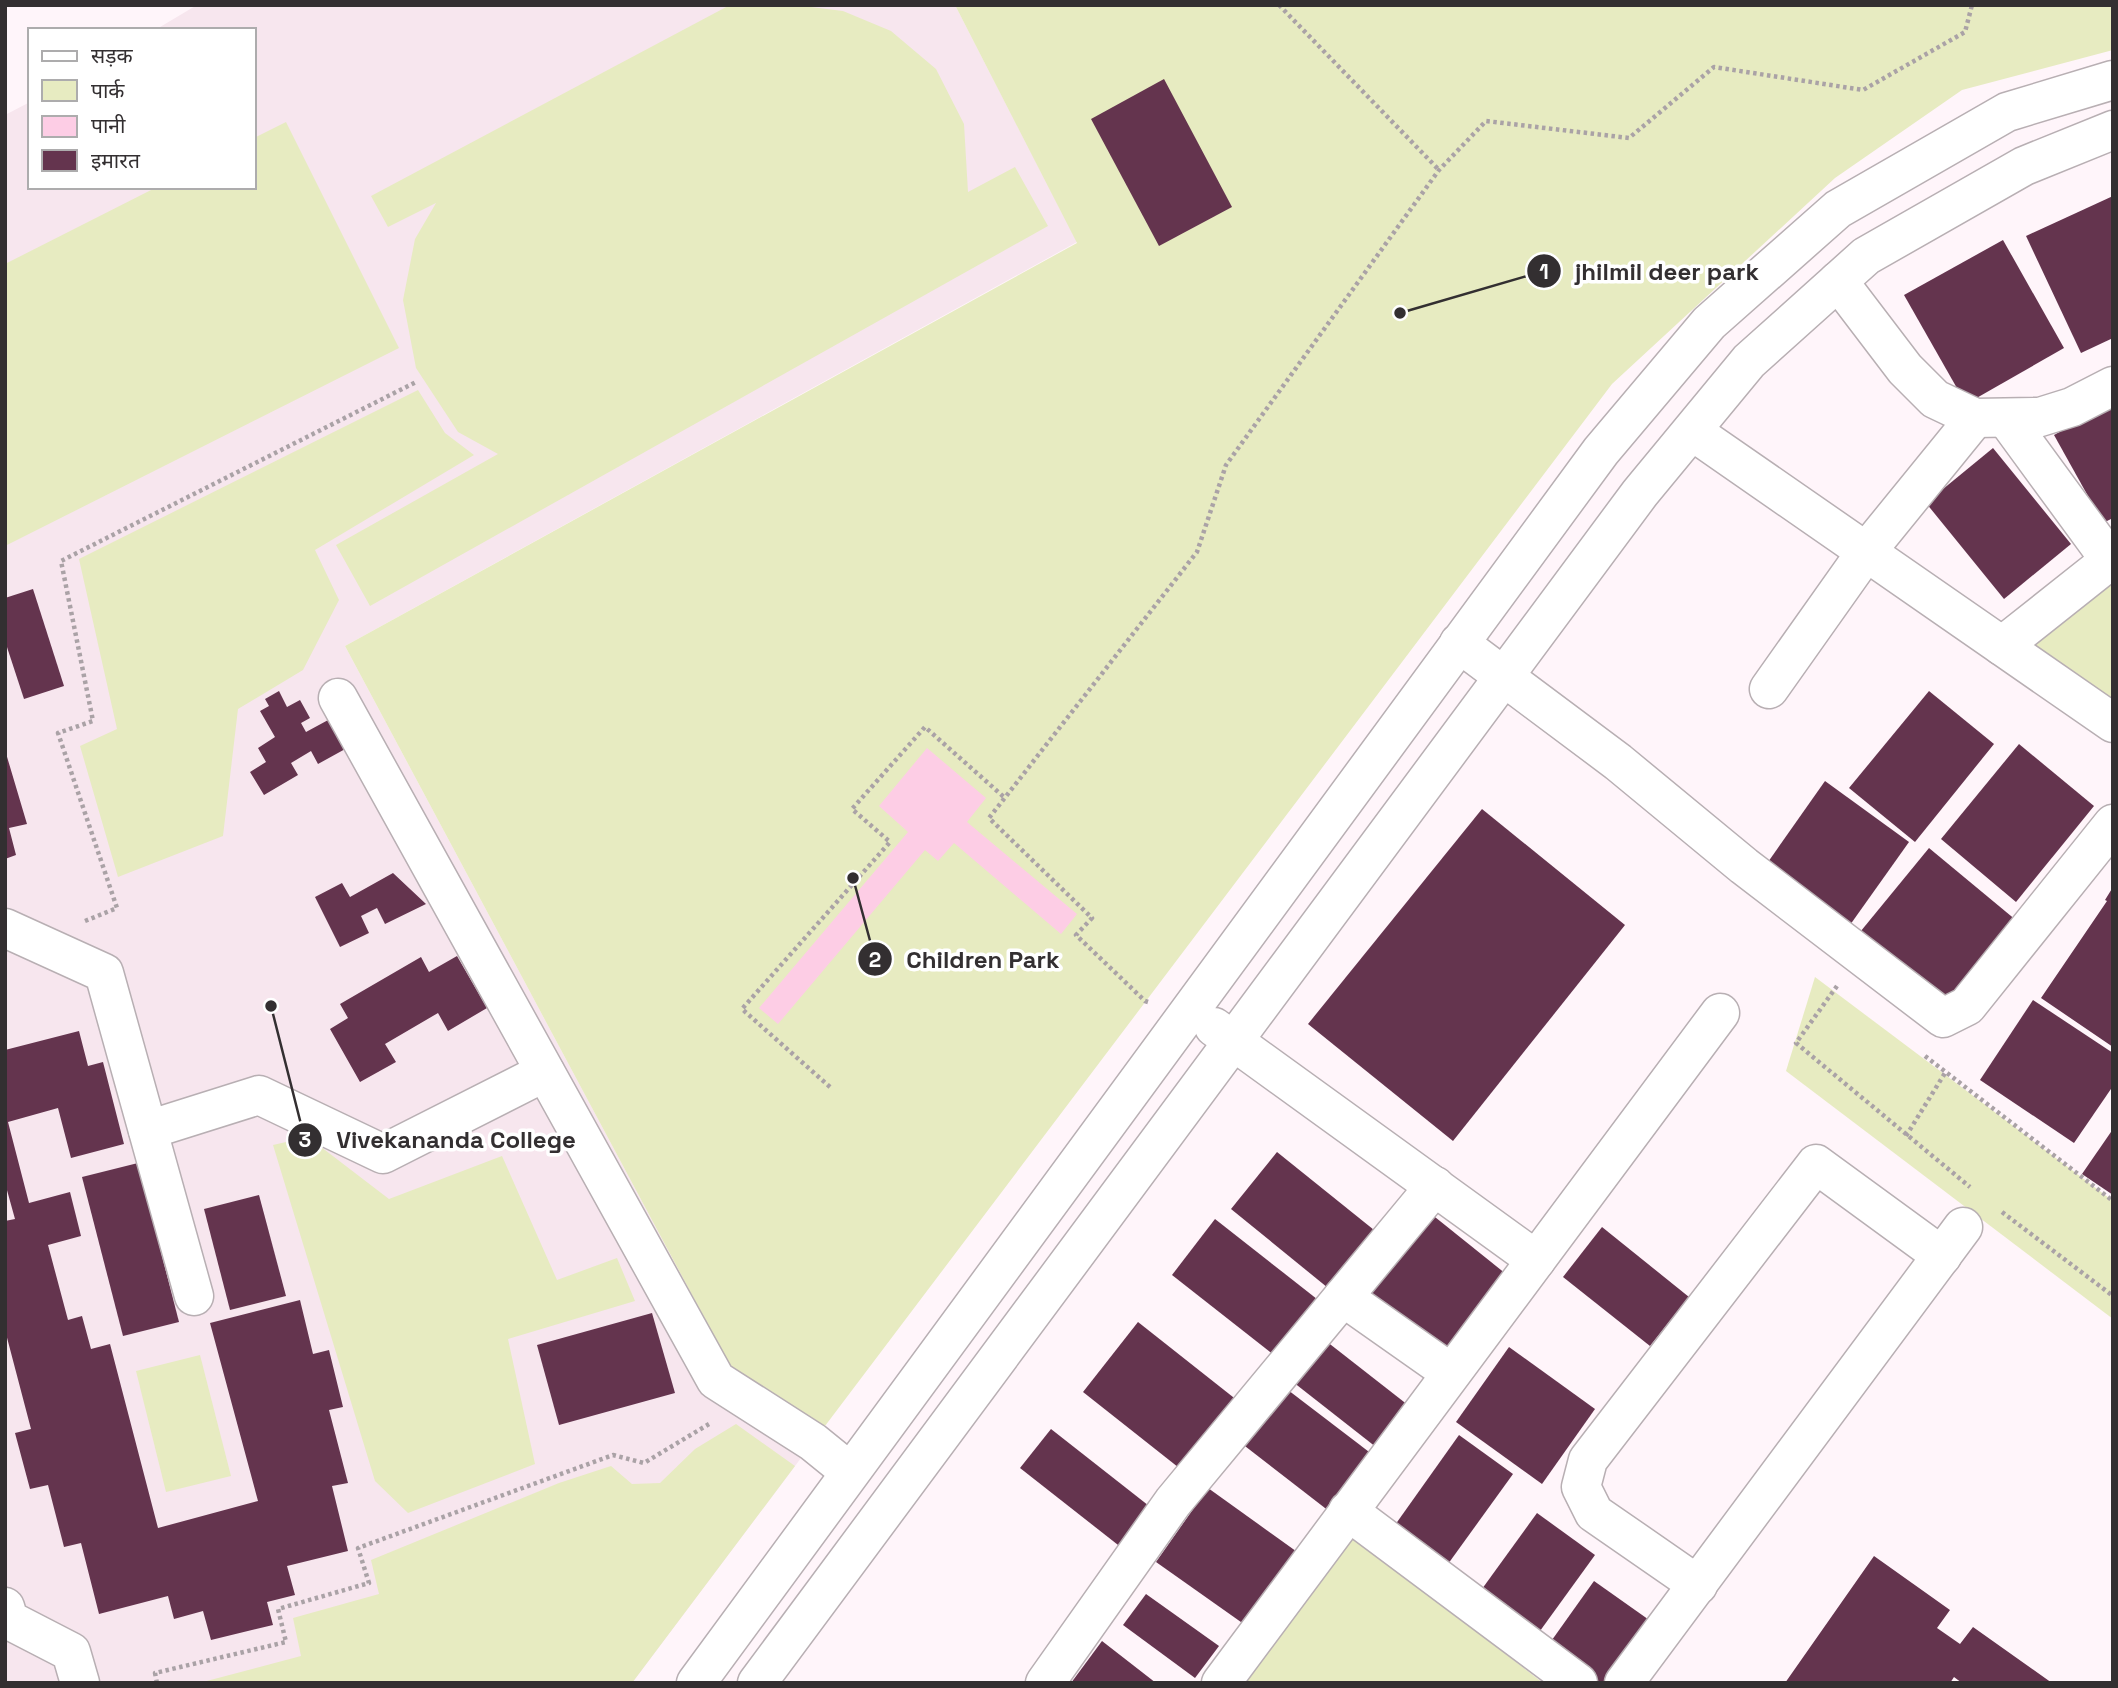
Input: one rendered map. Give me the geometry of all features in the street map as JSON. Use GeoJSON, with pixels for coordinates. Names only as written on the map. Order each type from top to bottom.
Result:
{"type":"FeatureCollection","features":[{"type":"Feature","properties":{"kind":"street"},"geometry":{"type":"LineString","coordinates":[[696,1683],[1601,451],[1709,323],[1838,209],[2007,112],[2113,80]]}},
{"type":"Feature","properties":{"kind":"street"},"geometry":{"type":"LineString","coordinates":[[757,1683],[1640,493],[1749,361],[1866,256],[2024,166],[2113,130]]}},
{"type":"Feature","properties":{"kind":"street"},"geometry":{"type":"LineString","coordinates":[[1838,281],[1905,369],[1935,399],[1990,418],[2040,417],[2072,407],[2113,386]]}},
{"type":"Feature","properties":{"kind":"street"},"geometry":{"type":"LineString","coordinates":[[1769,689],[1866,552],[1990,418]]}},
{"type":"Feature","properties":{"kind":"street"},"geometry":{"type":"LineString","coordinates":[[1990,418],[2111,559],[2002,646]]}},
{"type":"Feature","properties":{"kind":"street"},"geometry":{"type":"LineString","coordinates":[[1692,430],[2113,723]]}},
{"type":"Feature","properties":{"kind":"street"},"geometry":{"type":"LineString","coordinates":[[1459,643],[1618,762],[1744,866],[1943,1018],[1967,1006],[2113,824]]}},
{"type":"Feature","properties":{"kind":"street"},"geometry":{"type":"LineString","coordinates":[[338,698],[716,1380],[813,1443],[850,1472]]}},
{"type":"Feature","properties":{"kind":"street"},"geometry":{"type":"LineString","coordinates":[[21,934],[104,973],[194,1296]]}},
{"type":"Feature","properties":{"kind":"street"},"geometry":{"type":"LineString","coordinates":[[1190,1009],[1536,1260]]}},
{"type":"Feature","properties":{"kind":"street"},"geometry":{"type":"LineString","coordinates":[[1221,1683],[1720,1013]]}},
{"type":"Feature","properties":{"kind":"street"},"geometry":{"type":"LineString","coordinates":[[148,1130],[259,1095],[383,1154],[545,1072]]}},
{"type":"Feature","properties":{"kind":"street"},"geometry":{"type":"LineString","coordinates":[[1623,1683],[1698,1585],[1969,1220],[1816,1164],[1588,1460],[1581,1487],[1594,1513],[1698,1585]]}},
{"type":"Feature","properties":{"kind":"street"},"geometry":{"type":"LineString","coordinates":[[1045,1683],[1173,1502],[1434,1186]]}},
{"type":"Feature","properties":{"kind":"street"},"geometry":{"type":"LineString","coordinates":[[1343,1297],[1451,1373]]}},
{"type":"Feature","properties":{"kind":"street"},"geometry":{"type":"LineString","coordinates":[[1348,1511],[1538,1671],[1578,1683]]}},
{"type":"Feature","properties":{"kind":"street"},"geometry":{"type":"LineString","coordinates":[[5,1607],[9,1620],[71,1652],[80,1683]]}},
{"type":"Feature","properties":{"kind":"path"},"geometry":{"type":"LineString","coordinates":[[1279,5],[1438,170]]}},
{"type":"Feature","properties":{"kind":"path"},"geometry":{"type":"LineString","coordinates":[[1190,1009],[1145,1001],[1076,935],[1092,919],[989,818],[1198,552],[1226,465],[1438,170],[1486,121],[1629,138],[1714,67],[1863,90],[1965,33],[1972,5]]}},
{"type":"Feature","properties":{"kind":"path"},"geometry":{"type":"LineString","coordinates":[[21,934],[117,908],[58,733],[93,721],[61,561],[416,382]]}},
{"type":"Feature","properties":{"kind":"path"},"geometry":{"type":"LineString","coordinates":[[830,1087],[742,1009],[890,842],[852,809],[925,727],[1004,798]]}},
{"type":"Feature","properties":{"kind":"path"},"geometry":{"type":"LineString","coordinates":[[1837,985],[1796,1043],[1906,1136],[1969,1220],[2113,1296]]}},
{"type":"Feature","properties":{"kind":"path"},"geometry":{"type":"LineString","coordinates":[[1923,1055],[2113,1201]]}},
{"type":"Feature","properties":{"kind":"path"},"geometry":{"type":"LineString","coordinates":[[1906,1136],[1945,1073]]}},
{"type":"Feature","properties":{"kind":"path"},"geometry":{"type":"LineString","coordinates":[[157,1683],[155,1673],[286,1642],[278,1609],[369,1583],[358,1548],[613,1455],[644,1463],[714,1421],[716,1380]]}},
{"type":"Feature","properties":{"kind":"shaded area"},"geometry":{"type":"Polygon","coordinates":[[[197,5],[955,5],[1077,242],[345,646],[730,1366],[825,1426],[632,1683],[5,1683],[5,115],[28,103],[28,189],[256,189],[256,28],[158,28],[197,5]]]}},
{"type":"Feature","properties":{"kind":"green space"},"geometry":{"type":"Polygon","coordinates":[[[730,5],[795,5],[843,11],[891,31],[936,69],[964,124],[968,192],[1015,167],[1048,226],[370,606],[336,545],[498,454],[458,432],[416,368],[403,300],[415,239],[436,203],[388,227],[371,196],[730,5]]]}},
{"type":"Feature","properties":{"kind":"green space"},"geometry":{"type":"Polygon","coordinates":[[[955,5],[2113,5],[2113,50],[1962,90],[1835,178],[1612,384],[825,1426],[730,1366],[345,646],[1077,243],[955,5]]]}},
{"type":"Feature","properties":{"kind":"green space"},"geometry":{"type":"Polygon","coordinates":[[[286,122],[399,348],[5,546],[5,264],[153,189],[256,189],[256,137],[286,122]]]}},
{"type":"Feature","properties":{"kind":"green space"},"geometry":{"type":"Polygon","coordinates":[[[418,390],[445,433],[474,455],[315,550],[339,600],[303,670],[238,709],[223,836],[118,877],[80,746],[117,729],[79,559],[418,390]]]}},
{"type":"Feature","properties":{"kind":"green space"},"geometry":{"type":"Polygon","coordinates":[[[2113,581],[2113,716],[2025,645],[2113,581]]]}},
{"type":"Feature","properties":{"kind":"green space"},"geometry":{"type":"Polygon","coordinates":[[[1815,977],[2113,1201],[2113,1319],[1786,1071],[1815,977]]]}},
{"type":"Feature","properties":{"kind":"green space"},"geometry":{"type":"Polygon","coordinates":[[[308,1137],[389,1199],[502,1156],[557,1280],[617,1258],[635,1301],[508,1339],[535,1464],[408,1513],[375,1481],[273,1145],[308,1137]]]}},
{"type":"Feature","properties":{"kind":"green space"},"geometry":{"type":"Polygon","coordinates":[[[200,1355],[231,1476],[166,1492],[136,1371],[200,1355]]]}},
{"type":"Feature","properties":{"kind":"green space"},"geometry":{"type":"Polygon","coordinates":[[[736,1424],[795,1466],[632,1683],[199,1683],[301,1656],[293,1618],[379,1594],[371,1560],[559,1483],[611,1466],[632,1484],[660,1483],[695,1449],[736,1424]]]}},
{"type":"Feature","properties":{"kind":"green space"},"geometry":{"type":"Polygon","coordinates":[[[1353,1536],[1543,1683],[1245,1683],[1353,1536]]]}},
{"type":"Feature","properties":{"kind":"water"},"geometry":{"type":"Polygon","coordinates":[[[927,748],[986,798],[967,822],[1077,914],[1061,934],[954,843],[938,861],[925,850],[778,1024],[759,1008],[908,832],[879,806],[927,748]]]}},
{"type":"Feature","properties":{"kind":"building"},"geometry":{"type":"Polygon","coordinates":[[[1164,79],[1232,207],[1159,246],[1091,119],[1164,79]]]}},
{"type":"Feature","properties":{"kind":"building"},"geometry":{"type":"Polygon","coordinates":[[[2113,196],[2113,338],[2081,353],[2026,236],[2113,196]]]}},
{"type":"Feature","properties":{"kind":"building"},"geometry":{"type":"Polygon","coordinates":[[[2003,240],[2064,348],[1966,404],[1904,295],[2003,240]]]}},
{"type":"Feature","properties":{"kind":"building"},"geometry":{"type":"Polygon","coordinates":[[[2113,403],[2113,518],[2103,523],[2054,435],[2113,403]]]}},
{"type":"Feature","properties":{"kind":"building"},"geometry":{"type":"Polygon","coordinates":[[[1993,448],[2071,544],[2004,599],[1926,503],[1993,448]]]}},
{"type":"Feature","properties":{"kind":"building"},"geometry":{"type":"Polygon","coordinates":[[[33,589],[64,686],[24,699],[5,641],[5,598],[33,589]]]}},
{"type":"Feature","properties":{"kind":"building"},"geometry":{"type":"Polygon","coordinates":[[[279,691],[287,707],[300,700],[310,718],[301,723],[306,732],[330,719],[347,748],[318,764],[311,751],[291,763],[298,775],[264,795],[250,772],[266,762],[258,748],[275,737],[260,711],[269,706],[265,699],[279,691]]]}},
{"type":"Feature","properties":{"kind":"building"},"geometry":{"type":"Polygon","coordinates":[[[1929,691],[1994,744],[1915,842],[1849,788],[1929,691]]]}},
{"type":"Feature","properties":{"kind":"building"},"geometry":{"type":"Polygon","coordinates":[[[2019,744],[2094,806],[2016,902],[1941,839],[2019,744]]]}},
{"type":"Feature","properties":{"kind":"building"},"geometry":{"type":"Polygon","coordinates":[[[5,750],[27,824],[9,828],[16,855],[5,859],[5,750]]]}},
{"type":"Feature","properties":{"kind":"building"},"geometry":{"type":"Polygon","coordinates":[[[1825,781],[1909,842],[1845,932],[1761,872],[1825,781]]]}},
{"type":"Feature","properties":{"kind":"building"},"geometry":{"type":"Polygon","coordinates":[[[1482,809],[1625,925],[1453,1141],[1308,1024],[1482,809]]]}},
{"type":"Feature","properties":{"kind":"building"},"geometry":{"type":"Polygon","coordinates":[[[1929,848],[2017,921],[1944,1010],[1856,937],[1929,848]]]}},
{"type":"Feature","properties":{"kind":"building"},"geometry":{"type":"Polygon","coordinates":[[[393,873],[426,904],[385,924],[377,908],[361,916],[369,933],[340,947],[315,897],[342,883],[350,897],[393,873]]]}},
{"type":"Feature","properties":{"kind":"building"},"geometry":{"type":"Polygon","coordinates":[[[2113,887],[2113,1047],[2041,998],[2107,901],[2105,900],[2113,887]]]}},
{"type":"Feature","properties":{"kind":"building"},"geometry":{"type":"Polygon","coordinates":[[[457,956],[487,1008],[448,1031],[438,1013],[385,1044],[396,1062],[360,1082],[330,1029],[348,1018],[340,1004],[421,957],[429,972],[457,956]]]}},
{"type":"Feature","properties":{"kind":"building"},"geometry":{"type":"Polygon","coordinates":[[[2033,1000],[2113,1053],[2113,1086],[2074,1143],[1980,1080],[2033,1000]]]}},
{"type":"Feature","properties":{"kind":"building"},"geometry":{"type":"Polygon","coordinates":[[[79,1031],[88,1066],[103,1062],[124,1144],[71,1158],[58,1108],[8,1122],[29,1203],[70,1192],[81,1236],[48,1245],[68,1320],[82,1316],[91,1349],[110,1344],[158,1528],[258,1501],[210,1323],[300,1300],[313,1354],[329,1350],[343,1407],[329,1410],[348,1483],[332,1486],[348,1551],[287,1566],[295,1595],[267,1602],[273,1625],[211,1640],[203,1611],[174,1619],[168,1596],[99,1614],[81,1543],[64,1547],[48,1485],[30,1489],[15,1433],[31,1429],[5,1330],[5,1221],[15,1219],[5,1183],[5,1050],[79,1031]]]}},
{"type":"Feature","properties":{"kind":"building"},"geometry":{"type":"Polygon","coordinates":[[[2113,1129],[2113,1195],[2082,1174],[2113,1129]]]}},
{"type":"Feature","properties":{"kind":"building"},"geometry":{"type":"Polygon","coordinates":[[[1277,1152],[1379,1234],[1333,1292],[1231,1209],[1277,1152]]]}},
{"type":"Feature","properties":{"kind":"building"},"geometry":{"type":"Polygon","coordinates":[[[138,1163],[179,1322],[123,1336],[82,1177],[138,1163]]]}},
{"type":"Feature","properties":{"kind":"building"},"geometry":{"type":"Polygon","coordinates":[[[259,1195],[286,1296],[230,1310],[204,1209],[259,1195]]]}},
{"type":"Feature","properties":{"kind":"building"},"geometry":{"type":"Polygon","coordinates":[[[1425,1209],[1506,1274],[1437,1360],[1357,1294],[1425,1209]]]}},
{"type":"Feature","properties":{"kind":"building"},"geometry":{"type":"Polygon","coordinates":[[[1215,1219],[1322,1303],[1279,1359],[1172,1275],[1215,1219]]]}},
{"type":"Feature","properties":{"kind":"building"},"geometry":{"type":"Polygon","coordinates":[[[1602,1227],[1689,1297],[1650,1346],[1563,1277],[1602,1227]]]}},
{"type":"Feature","properties":{"kind":"building"},"geometry":{"type":"Polygon","coordinates":[[[652,1313],[675,1393],[559,1425],[537,1345],[652,1313]]]}},
{"type":"Feature","properties":{"kind":"building"},"geometry":{"type":"Polygon","coordinates":[[[1138,1322],[1238,1401],[1183,1471],[1083,1392],[1138,1322]]]}},
{"type":"Feature","properties":{"kind":"building"},"geometry":{"type":"Polygon","coordinates":[[[1326,1341],[1413,1409],[1381,1451],[1293,1382],[1326,1341]]]}},
{"type":"Feature","properties":{"kind":"building"},"geometry":{"type":"Polygon","coordinates":[[[1509,1347],[1595,1409],[1542,1484],[1456,1422],[1509,1347]]]}},
{"type":"Feature","properties":{"kind":"building"},"geometry":{"type":"Polygon","coordinates":[[[1284,1387],[1377,1458],[1334,1515],[1241,1443],[1284,1387]]]}},
{"type":"Feature","properties":{"kind":"building"},"geometry":{"type":"Polygon","coordinates":[[[1051,1429],[1158,1513],[1127,1552],[1020,1468],[1051,1429]]]}},
{"type":"Feature","properties":{"kind":"building"},"geometry":{"type":"Polygon","coordinates":[[[1459,1435],[1513,1474],[1448,1564],[1395,1525],[1459,1435]]]}},
{"type":"Feature","properties":{"kind":"building"},"geometry":{"type":"Polygon","coordinates":[[[1208,1488],[1300,1554],[1248,1627],[1156,1562],[1208,1488]]]}},
{"type":"Feature","properties":{"kind":"building"},"geometry":{"type":"Polygon","coordinates":[[[1537,1513],[1595,1555],[1532,1642],[1474,1600],[1537,1513]]]}},
{"type":"Feature","properties":{"kind":"building"},"geometry":{"type":"Polygon","coordinates":[[[1874,1556],[1950,1610],[1937,1628],[1960,1644],[1973,1627],[2052,1683],[1962,1683],[1954,1677],[1950,1683],[1785,1683],[1874,1556]]]}},
{"type":"Feature","properties":{"kind":"building"},"geometry":{"type":"Polygon","coordinates":[[[1594,1581],[1652,1622],[1608,1683],[1582,1683],[1542,1654],[1594,1581]]]}},
{"type":"Feature","properties":{"kind":"building"},"geometry":{"type":"Polygon","coordinates":[[[1146,1594],[1219,1646],[1195,1678],[1123,1625],[1146,1594]]]}},
{"type":"Feature","properties":{"kind":"building"},"geometry":{"type":"Polygon","coordinates":[[[1102,1641],[1156,1683],[1071,1683],[1102,1641]]]}},
{"type":"Feature","properties":{"kind":"place","name":"jhilmil deer park"},"geometry":{"type":"Point","coordinates":[1400,313]}},
{"type":"Feature","properties":{"kind":"place","name":"Children Park"},"geometry":{"type":"Point","coordinates":[853,878]}},
{"type":"Feature","properties":{"kind":"place","name":"Vivekananda College"},"geometry":{"type":"Point","coordinates":[271,1006]}}]}
